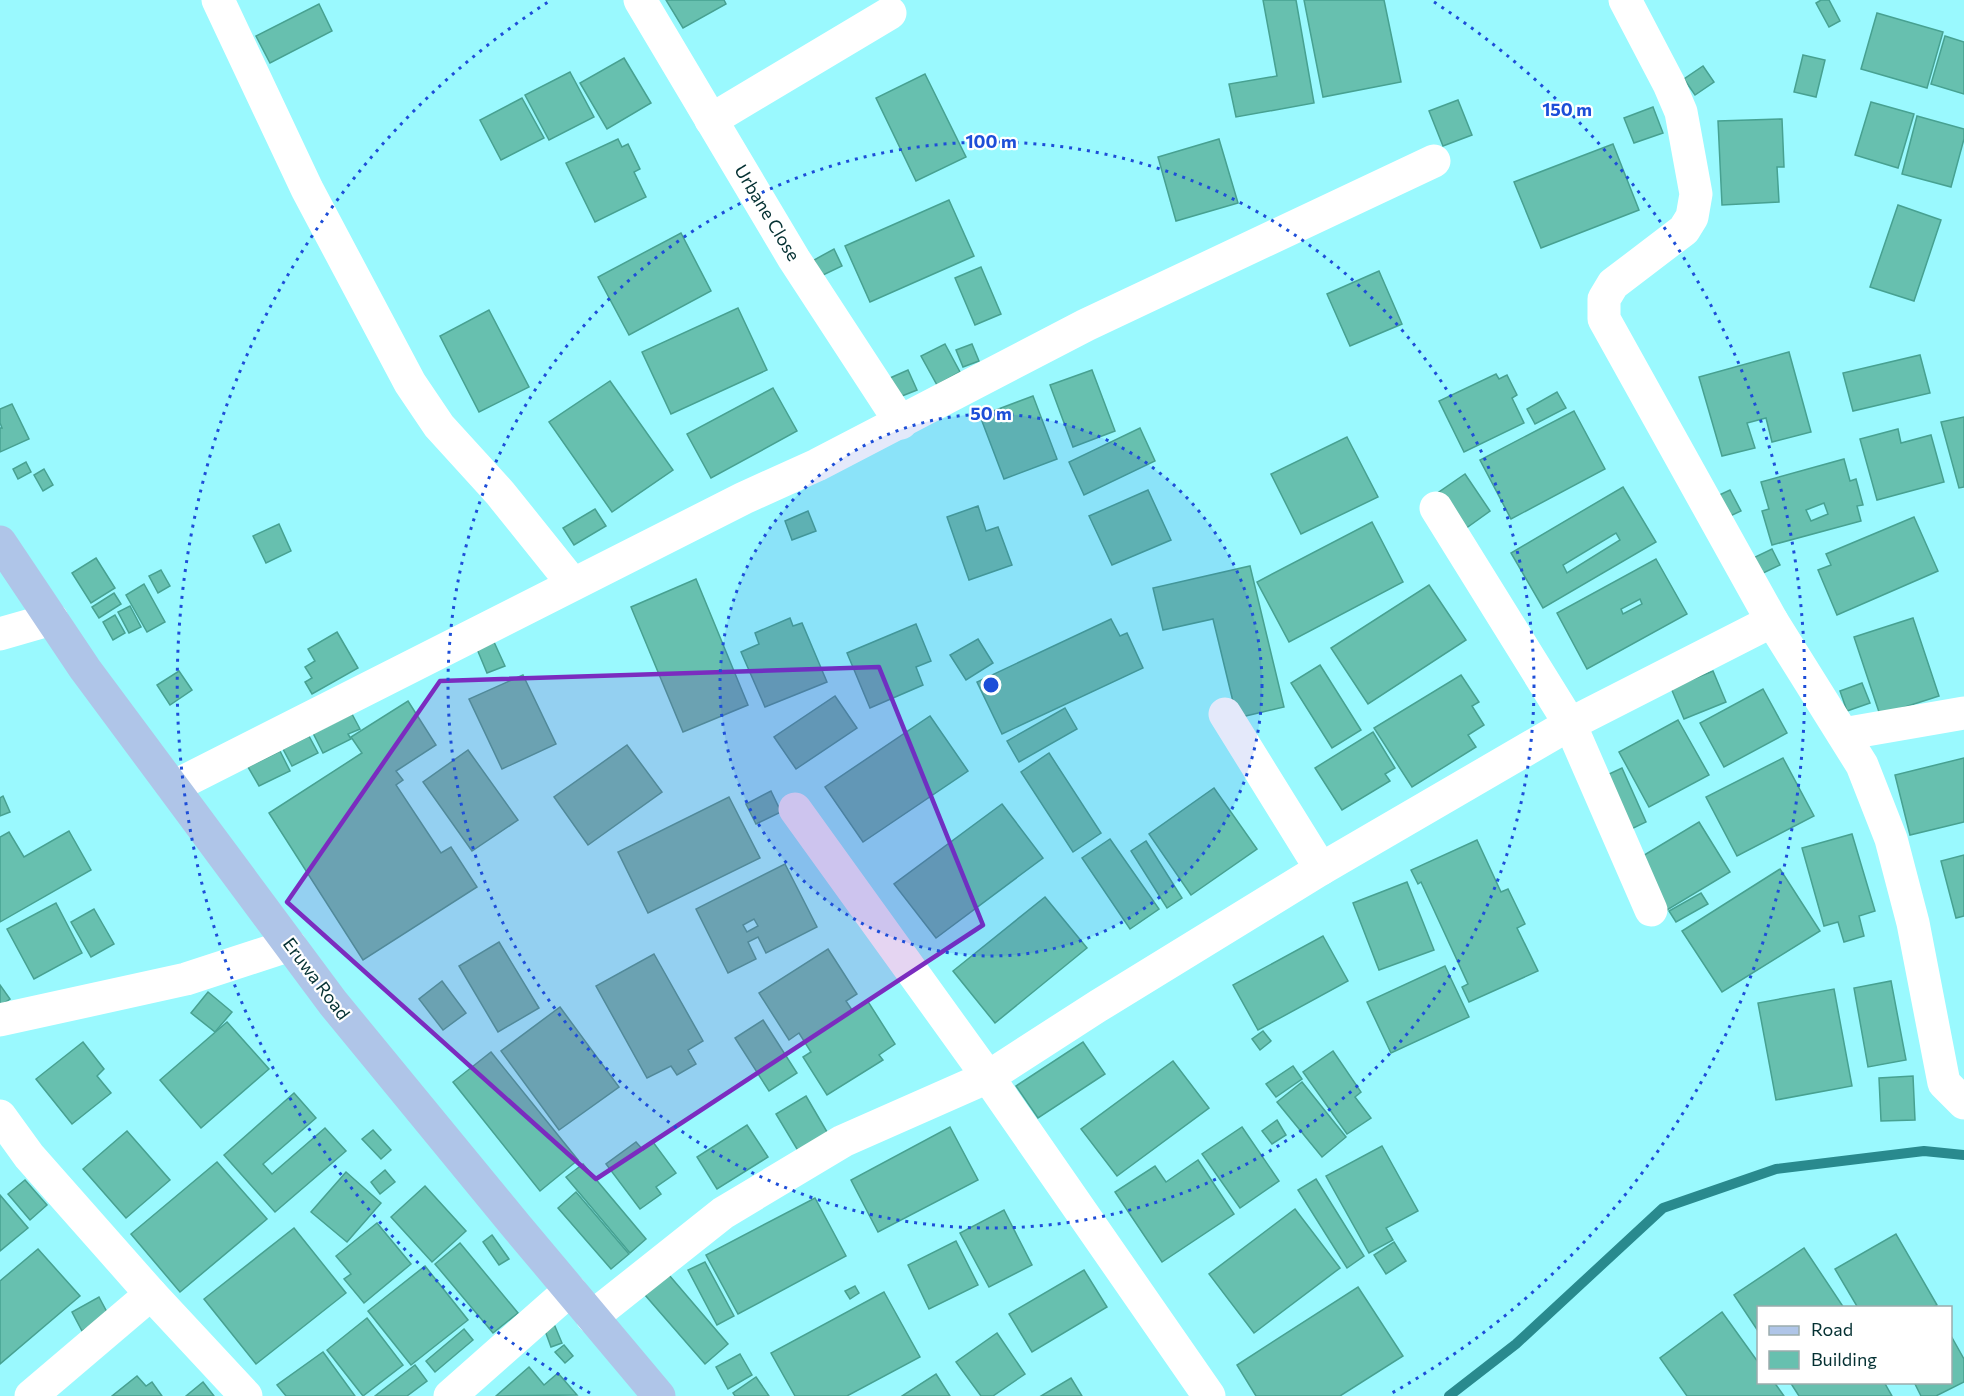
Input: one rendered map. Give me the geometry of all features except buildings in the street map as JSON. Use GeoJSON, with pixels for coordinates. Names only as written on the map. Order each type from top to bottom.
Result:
{"type":"FeatureCollection","features":[{"type":"Feature","properties":{"kind":"main road","name":"Eruwa Road"},"geometry":{"type":"LineString","coordinates":[[0,542],[85,669],[333,1003],[659,1396]]}},
{"type":"Feature","properties":{"kind":"street"},"geometry":{"type":"LineString","coordinates":[[218,0],[307,189],[410,384],[440,426],[500,493],[573,584]]}},
{"type":"Feature","properties":{"kind":"street","name":"Urbane Close"},"geometry":{"type":"LineString","coordinates":[[640,0],[794,259],[901,423]]}},
{"type":"Feature","properties":{"kind":"street"},"geometry":{"type":"LineString","coordinates":[[1625,0],[1681,112],[1696,194],[1692,217],[1684,230],[1613,284],[1604,299],[1604,319],[1772,621],[1862,765],[1891,839],[1913,923],[1944,1083],[1964,1103]]}},
{"type":"Feature","properties":{"kind":"street"},"geometry":{"type":"LineString","coordinates":[[711,120],[890,13]]}},
{"type":"Feature","properties":{"kind":"street"},"geometry":{"type":"LineString","coordinates":[[173,787],[744,498],[901,423],[1086,325],[1434,161]]}},
{"type":"Feature","properties":{"kind":"street"},"geometry":{"type":"LineString","coordinates":[[1436,508],[1570,724],[1651,910]]}},
{"type":"Feature","properties":{"kind":"street"},"geometry":{"type":"LineString","coordinates":[[0,634],[52,619]]}},
{"type":"Feature","properties":{"kind":"street"},"geometry":{"type":"LineString","coordinates":[[592,1317],[723,1213],[843,1141],[988,1077],[1098,1006],[1322,869],[1570,724],[1772,621]]}},
{"type":"Feature","properties":{"kind":"street"},"geometry":{"type":"LineString","coordinates":[[1843,734],[1964,712]]}},
{"type":"Feature","properties":{"kind":"street"},"geometry":{"type":"LineString","coordinates":[[1225,714],[1322,869]]}},
{"type":"Feature","properties":{"kind":"street"},"geometry":{"type":"LineString","coordinates":[[795,809],[988,1077],[1209,1396]]}},
{"type":"Feature","properties":{"kind":"street"},"geometry":{"type":"LineString","coordinates":[[0,1020],[186,979],[290,945]]}},
{"type":"Feature","properties":{"kind":"street"},"geometry":{"type":"LineString","coordinates":[[0,1116],[29,1156],[151,1294],[246,1396]]}},
{"type":"Feature","properties":{"kind":"street"},"geometry":{"type":"LineString","coordinates":[[450,1396],[570,1290]]}},
{"type":"Feature","properties":{"kind":"street"},"geometry":{"type":"LineString","coordinates":[[31,1396],[151,1294]]}},
{"type":"Feature","properties":{"kind":"highlighted area"},"geometry":{"type":"Polygon","coordinates":[[[879,667],[983,925],[596,1179],[287,902],[440,681],[879,667]]]}},
{"type":"Feature","properties":{"kind":"waterway"},"geometry":{"type":"LineString","coordinates":[[1449,1396],[1516,1344],[1663,1208],[1776,1169],[1924,1151],[1964,1155]]}}]}
